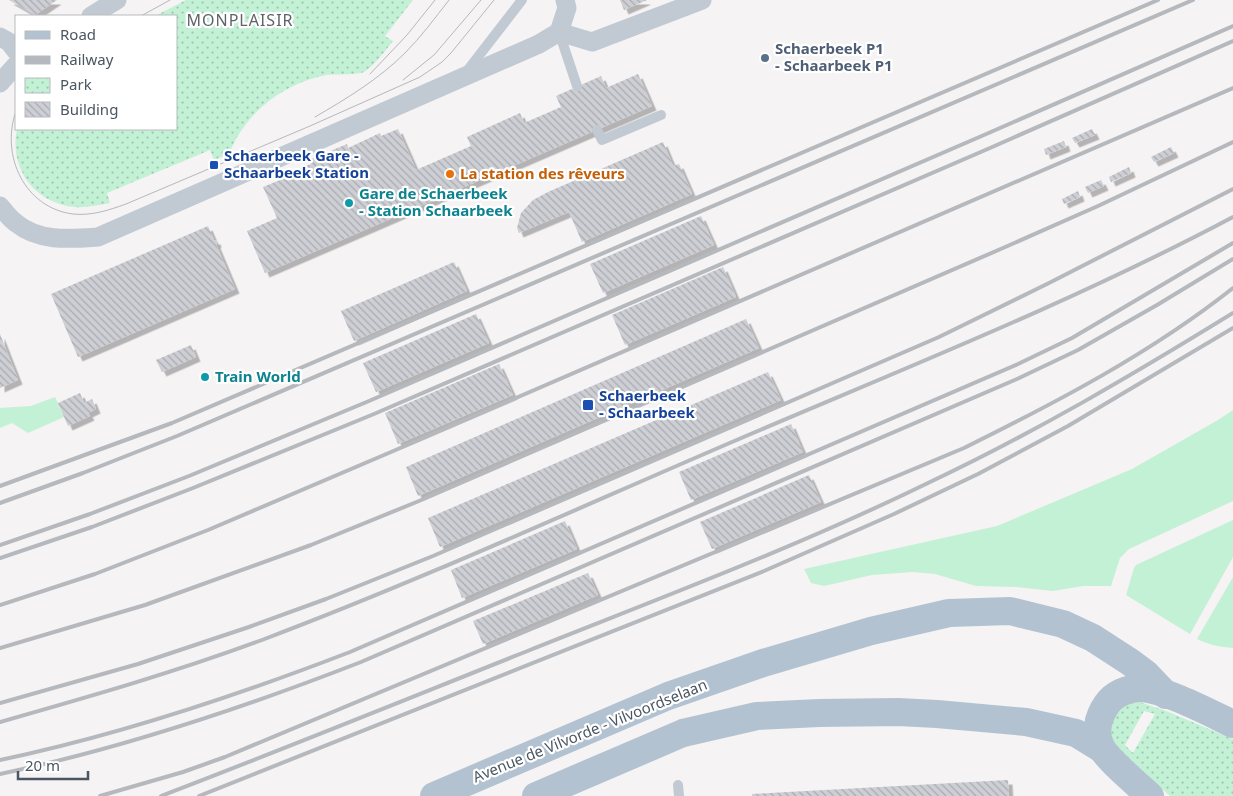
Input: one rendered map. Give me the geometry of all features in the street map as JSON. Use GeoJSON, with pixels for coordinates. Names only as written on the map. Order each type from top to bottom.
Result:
{"type":"FeatureCollection","features":[{"type":"Feature","properties":{"kind":"main road","name":"Avenue de Vilvorde - Vilvoordselaan"},"geometry":{"type":"LineString","coordinates":[[434,796],[668,696],[764,663],[871,631],[949,613],[1010,611],[1063,624],[1093,638],[1130,662],[1146,674],[1166,695]]}},
{"type":"Feature","properties":{"kind":"main road"},"geometry":{"type":"LineString","coordinates":[[1102,749],[1098,736],[1098,722],[1102,712],[1111,699],[1122,692],[1139,688],[1166,695],[1233,724]]}},
{"type":"Feature","properties":{"kind":"main road"},"geometry":{"type":"LineString","coordinates":[[1198,708],[1233,705]]}},
{"type":"Feature","properties":{"kind":"main road"},"geometry":{"type":"LineString","coordinates":[[536,796],[682,734],[757,716],[819,712],[937,714],[1026,722],[1076,733],[1102,749],[1150,796]]}},
{"type":"Feature","properties":{"kind":"street"},"geometry":{"type":"LineString","coordinates":[[93,15],[117,0]]}},
{"type":"Feature","properties":{"kind":"street"},"geometry":{"type":"LineString","coordinates":[[0,206],[16,224],[36,234],[65,240],[98,236],[529,49],[559,32],[567,8],[566,0]]}},
{"type":"Feature","properties":{"kind":"street"},"geometry":{"type":"LineString","coordinates":[[559,32],[592,42],[702,0]]}},
{"type":"Feature","properties":{"kind":"street"},"geometry":{"type":"LineString","coordinates":[[0,37],[9,42],[15,50]]}},
{"type":"Feature","properties":{"kind":"street"},"geometry":{"type":"LineString","coordinates":[[0,84],[15,66]]}},
{"type":"Feature","properties":{"kind":"lane"},"geometry":{"type":"LineString","coordinates":[[461,77],[475,62],[522,0]]}},
{"type":"Feature","properties":{"kind":"lane"},"geometry":{"type":"LineString","coordinates":[[559,32],[577,86]]}},
{"type":"Feature","properties":{"kind":"lane"},"geometry":{"type":"LineString","coordinates":[[597,130],[602,140],[661,115]]}},
{"type":"Feature","properties":{"kind":"green space"},"geometry":{"type":"Polygon","coordinates":[[[186,0],[413,0],[385,36],[393,41],[368,70],[361,73],[326,75],[310,79],[280,93],[255,113],[236,139],[229,154],[214,160],[210,150],[107,193],[110,203],[75,207],[48,199],[37,191],[21,170],[17,157],[17,130],[178,130],[178,15],[157,15],[186,0]]]}},
{"type":"Feature","properties":{"kind":"green space"},"geometry":{"type":"Polygon","coordinates":[[[55,397],[64,417],[28,433],[12,423],[0,428],[0,408],[31,406],[55,397]]]}},
{"type":"Feature","properties":{"kind":"green space"},"geometry":{"type":"Polygon","coordinates":[[[1233,410],[1233,501],[1129,549],[1120,558],[1111,586],[1083,586],[1053,591],[1015,587],[976,586],[935,574],[913,572],[872,575],[824,586],[811,583],[804,569],[997,526],[1132,469],[1233,410]]]}},
{"type":"Feature","properties":{"kind":"green space"},"geometry":{"type":"Polygon","coordinates":[[[1233,520],[1233,557],[1190,634],[1126,595],[1136,565],[1233,520]]]}},
{"type":"Feature","properties":{"kind":"green space"},"geometry":{"type":"Polygon","coordinates":[[[1233,577],[1233,648],[1206,643],[1197,639],[1233,577]]]}},
{"type":"Feature","properties":{"kind":"green space"},"geometry":{"type":"Polygon","coordinates":[[[1133,702],[1140,702],[1233,739],[1233,796],[1170,796],[1114,745],[1109,729],[1118,707],[1133,702]],[[1144,711],[1125,745],[1133,753],[1155,714],[1144,711]]]}},
{"type":"Feature","properties":{"kind":"building"},"geometry":{"type":"Polygon","coordinates":[[[9,0],[57,0],[35,15],[9,0]]]}},
{"type":"Feature","properties":{"kind":"building"},"geometry":{"type":"Polygon","coordinates":[[[620,0],[647,0],[624,10],[620,0]]]}},
{"type":"Feature","properties":{"kind":"building","name":"Gare de Schaerbeek - Station Schaarbeek"},"geometry":{"type":"Polygon","coordinates":[[[638,74],[652,106],[265,273],[247,231],[277,218],[263,187],[280,180],[279,177],[311,164],[309,160],[347,144],[348,148],[380,133],[381,136],[398,129],[416,170],[471,146],[467,137],[520,113],[524,123],[561,107],[556,96],[601,76],[606,88],[638,74]]]}},
{"type":"Feature","properties":{"kind":"building"},"geometry":{"type":"Polygon","coordinates":[[[1092,129],[1095,135],[1075,143],[1072,138],[1092,129]]]}},
{"type":"Feature","properties":{"kind":"building"},"geometry":{"type":"Polygon","coordinates":[[[1064,141],[1066,147],[1046,155],[1044,149],[1064,141]]]}},
{"type":"Feature","properties":{"kind":"building"},"geometry":{"type":"Polygon","coordinates":[[[663,142],[673,166],[679,164],[692,194],[582,242],[569,212],[519,233],[517,228],[521,213],[533,200],[663,142]]]}},
{"type":"Feature","properties":{"kind":"building"},"geometry":{"type":"Polygon","coordinates":[[[1171,147],[1174,153],[1154,162],[1151,157],[1171,147]]]}},
{"type":"Feature","properties":{"kind":"building"},"geometry":{"type":"Polygon","coordinates":[[[1129,167],[1131,173],[1111,182],[1109,177],[1129,167]]]}},
{"type":"Feature","properties":{"kind":"building"},"geometry":{"type":"Polygon","coordinates":[[[1101,180],[1104,186],[1088,193],[1085,187],[1101,180]]]}},
{"type":"Feature","properties":{"kind":"building"},"geometry":{"type":"Polygon","coordinates":[[[1078,191],[1080,197],[1064,204],[1062,199],[1078,191]]]}},
{"type":"Feature","properties":{"kind":"building"},"geometry":{"type":"Polygon","coordinates":[[[701,216],[714,245],[603,293],[590,264],[701,216]]]}},
{"type":"Feature","properties":{"kind":"building"},"geometry":{"type":"Polygon","coordinates":[[[208,226],[214,240],[216,240],[235,289],[78,357],[51,294],[208,226]]]}},
{"type":"Feature","properties":{"kind":"building"},"geometry":{"type":"Polygon","coordinates":[[[454,262],[467,291],[354,341],[341,311],[454,262]]]}},
{"type":"Feature","properties":{"kind":"building"},"geometry":{"type":"Polygon","coordinates":[[[723,267],[736,297],[625,345],[612,315],[723,267]]]}},
{"type":"Feature","properties":{"kind":"building"},"geometry":{"type":"Polygon","coordinates":[[[476,314],[489,343],[376,392],[363,363],[476,314]]]}},
{"type":"Feature","properties":{"kind":"building"},"geometry":{"type":"Polygon","coordinates":[[[746,319],[759,348],[418,496],[406,467],[746,319]]]}},
{"type":"Feature","properties":{"kind":"building"},"geometry":{"type":"Polygon","coordinates":[[[0,334],[18,380],[0,388],[0,334]]]}},
{"type":"Feature","properties":{"kind":"building"},"geometry":{"type":"Polygon","coordinates":[[[191,345],[196,357],[162,372],[156,360],[191,345]]]}},
{"type":"Feature","properties":{"kind":"building"},"geometry":{"type":"Polygon","coordinates":[[[499,364],[513,395],[398,444],[385,413],[499,364]]]}},
{"type":"Feature","properties":{"kind":"building"},"geometry":{"type":"Polygon","coordinates":[[[768,372],[781,400],[440,547],[428,518],[768,372]]]}},
{"type":"Feature","properties":{"kind":"building"},"geometry":{"type":"Polygon","coordinates":[[[80,393],[84,403],[92,399],[96,409],[88,413],[90,416],[68,426],[58,403],[80,393]]]}},
{"type":"Feature","properties":{"kind":"building"},"geometry":{"type":"Polygon","coordinates":[[[791,424],[803,452],[691,500],[679,472],[791,424]]]}},
{"type":"Feature","properties":{"kind":"building"},"geometry":{"type":"Polygon","coordinates":[[[809,475],[821,502],[712,549],[700,522],[809,475]]]}},
{"type":"Feature","properties":{"kind":"building"},"geometry":{"type":"Polygon","coordinates":[[[565,521],[577,549],[462,598],[451,570],[565,521]]]}},
{"type":"Feature","properties":{"kind":"building"},"geometry":{"type":"Polygon","coordinates":[[[588,573],[598,595],[483,644],[473,621],[588,573]]]}},
{"type":"Feature","properties":{"kind":"building"},"geometry":{"type":"Polygon","coordinates":[[[1008,780],[1009,796],[752,796],[752,794],[1008,780]]]}},
{"type":"Feature","properties":{"kind":"tram line"},"geometry":{"type":"LineString","coordinates":[[143,15],[170,0]]}},
{"type":"Feature","properties":{"kind":"tram line"},"geometry":{"type":"LineString","coordinates":[[370,74],[407,35],[435,0]]}},
{"type":"Feature","properties":{"kind":"tram line"},"geometry":{"type":"LineString","coordinates":[[315,117],[362,88],[395,62],[417,40],[449,0]]}},
{"type":"Feature","properties":{"kind":"tram line"},"geometry":{"type":"LineString","coordinates":[[403,80],[434,55],[481,0]]}},
{"type":"Feature","properties":{"kind":"tram line"},"geometry":{"type":"LineString","coordinates":[[15,115],[11,145],[14,162],[20,177],[30,191],[42,202],[56,210],[73,214],[100,212],[126,204],[420,77],[442,62],[451,53],[494,0]]}},
{"type":"Feature","properties":{"kind":"railway"},"geometry":{"type":"LineString","coordinates":[[0,486],[172,423],[1158,0]]}},
{"type":"Feature","properties":{"kind":"railway"},"geometry":{"type":"LineString","coordinates":[[0,503],[177,436],[1193,0]]}},
{"type":"Feature","properties":{"kind":"railway"},"geometry":{"type":"LineString","coordinates":[[0,545],[90,514],[189,476],[369,401],[1233,26]]}},
{"type":"Feature","properties":{"kind":"railway"},"geometry":{"type":"LineString","coordinates":[[0,558],[92,527],[374,414],[1233,41]]}},
{"type":"Feature","properties":{"kind":"railway"},"geometry":{"type":"LineString","coordinates":[[0,605],[95,574],[208,530],[1233,88]]}},
{"type":"Feature","properties":{"kind":"railway"},"geometry":{"type":"LineString","coordinates":[[0,648],[145,605],[311,545],[419,501],[1003,248],[1098,206],[1233,142]]}},
{"type":"Feature","properties":{"kind":"railway"},"geometry":{"type":"LineString","coordinates":[[0,703],[138,664],[249,627],[326,599],[433,556],[939,337],[1233,189]]}},
{"type":"Feature","properties":{"kind":"railway"},"geometry":{"type":"LineString","coordinates":[[0,722],[99,694],[197,663],[262,640],[381,593],[985,335],[1110,278],[1233,217]]}},
{"type":"Feature","properties":{"kind":"railway"},"geometry":{"type":"LineString","coordinates":[[0,760],[89,739],[177,713],[264,684],[350,652],[1018,364],[1072,338],[1233,243]]}},
{"type":"Feature","properties":{"kind":"railway"},"geometry":{"type":"LineString","coordinates":[[0,774],[92,752],[183,726],[361,662],[1017,379],[1078,350],[1233,259]]}},
{"type":"Feature","properties":{"kind":"railway"},"geometry":{"type":"LineString","coordinates":[[100,796],[183,772],[225,757],[964,448],[1034,413],[1103,375],[1202,312],[1233,288]]}},
{"type":"Feature","properties":{"kind":"railway"},"geometry":{"type":"LineString","coordinates":[[161,796],[730,570],[879,506],[967,464],[1045,423],[1233,313]]}},
{"type":"Feature","properties":{"kind":"railway"},"geometry":{"type":"LineString","coordinates":[[199,796],[764,571],[894,514],[978,474],[1068,426],[1233,328]]}},
{"type":"Feature","properties":{"kind":"place","name":"Schaerbeek P1 - Schaarbeek P1"},"geometry":{"type":"Point","coordinates":[765,58]}},
{"type":"Feature","properties":{"kind":"place","name":"Schaerbeek Gare - Schaarbeek Station"},"geometry":{"type":"Point","coordinates":[214,165]}},
{"type":"Feature","properties":{"kind":"place","name":"La station des rêveurs"},"geometry":{"type":"Point","coordinates":[450,174]}},
{"type":"Feature","properties":{"kind":"place","name":"Gare de Schaerbeek - Station Schaarbeek"},"geometry":{"type":"Point","coordinates":[349,203]}},
{"type":"Feature","properties":{"kind":"place","name":"Train World"},"geometry":{"type":"Point","coordinates":[205,377]}},
{"type":"Feature","properties":{"kind":"place","name":"Schaerbeek - Schaarbeek"},"geometry":{"type":"Point","coordinates":[588,405]}},
{"type":"Feature","properties":{"kind":"district","name":"MONPLAISIR"},"geometry":{"type":"Point","coordinates":[240,20]}}]}
